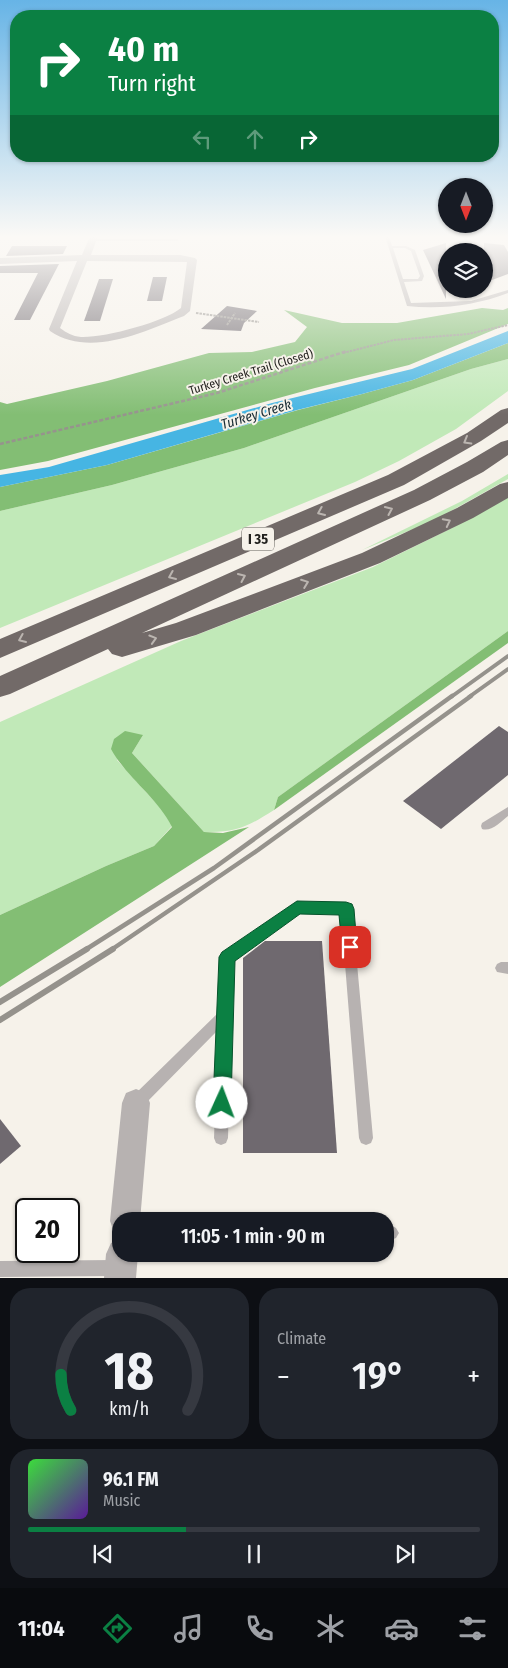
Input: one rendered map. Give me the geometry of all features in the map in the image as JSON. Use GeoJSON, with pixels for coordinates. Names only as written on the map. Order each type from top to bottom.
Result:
{"type":"FeatureCollection","features":[{"type":"Feature","properties":{"kind":"highway","name":"I 35"},"geometry":{"type":"LineString","coordinates":[[0,649],[396,480],[474,437],[508,414]]}},
{"type":"Feature","properties":{"kind":"highway","name":"I 35"},"geometry":{"type":"LineString","coordinates":[[11,682],[422,495],[508,446]]}},
{"type":"Feature","properties":{"kind":"highway"},"geometry":{"type":"LineString","coordinates":[[11,682],[186,628],[372,558],[457,517],[508,489]]}},
{"type":"Feature","properties":{"kind":"street"},"geometry":{"type":"LineString","coordinates":[[68,296],[54,329],[63,336],[80,339],[110,338],[155,323],[184,311],[188,296]]}},
{"type":"Feature","properties":{"kind":"street"},"geometry":{"type":"LineString","coordinates":[[126,1212],[136,1103]]}},
{"type":"Feature","properties":{"kind":"lane"},"geometry":{"type":"LineString","coordinates":[[406,296],[409,305],[470,304],[496,296]]}},
{"type":"Feature","properties":{"kind":"lane"},"geometry":{"type":"LineString","coordinates":[[486,826],[508,810]]}},
{"type":"Feature","properties":{"kind":"lane"},"geometry":{"type":"LineString","coordinates":[[221,1138],[227,957],[297,908],[346,909],[366,1138]]}},
{"type":"Feature","properties":{"kind":"lane"},"geometry":{"type":"LineString","coordinates":[[136,1103],[225,1014]]}},
{"type":"Feature","properties":{"kind":"lane"},"geometry":{"type":"LineString","coordinates":[[0,1269],[121,1266]]}},
{"type":"Feature","properties":{"kind":"path"},"geometry":{"type":"LineString","coordinates":[[184,311],[259,322]]}},
{"type":"Feature","properties":{"kind":"path"},"geometry":{"type":"LineString","coordinates":[[226,324],[235,313]]}},
{"type":"Feature","properties":{"kind":"path","name":"Turkey Creek Trail (Closed)"},"geometry":{"type":"LineString","coordinates":[[0,444],[217,393],[364,346],[394,340],[468,334],[508,326]]}},
{"type":"Feature","properties":{"kind":"green space"},"geometry":{"type":"Polygon","coordinates":[[[482,308],[503,310],[508,308],[508,324],[409,365],[315,388],[48,461],[0,470],[0,402],[7,404],[107,381],[209,353],[252,352],[295,342],[307,327],[284,310],[342,323],[397,323],[482,308]]]}},
{"type":"Feature","properties":{"kind":"green space"},"geometry":{"type":"Polygon","coordinates":[[[508,343],[508,359],[471,369],[244,448],[112,485],[0,511],[0,487],[107,465],[298,410],[413,380],[508,343]]]}},
{"type":"Feature","properties":{"kind":"green space"},"geometry":{"type":"Polygon","coordinates":[[[508,359],[508,391],[456,429],[399,461],[355,482],[0,628],[0,511],[112,485],[244,448],[471,369],[508,359]]]}},
{"type":"Feature","properties":{"kind":"green space"},"geometry":{"type":"Polygon","coordinates":[[[508,474],[508,479],[433,521],[362,550],[462,501],[508,474]]]}},
{"type":"Feature","properties":{"kind":"green space"},"geometry":{"type":"Polygon","coordinates":[[[508,497],[508,631],[278,797],[274,810],[241,828],[204,832],[132,753],[143,735],[117,760],[164,812],[172,826],[154,846],[0,915],[0,722],[181,641],[373,567],[452,528],[508,497]]]}},
{"type":"Feature","properties":{"kind":"green space"},"geometry":{"type":"Polygon","coordinates":[[[508,631],[508,643],[274,810],[278,797],[508,631]]]}},
{"type":"Feature","properties":{"kind":"green space"},"geometry":{"type":"Polygon","coordinates":[[[125,731],[143,735],[132,753],[204,832],[223,833],[249,827],[0,987],[0,915],[154,846],[172,827],[166,816],[125,769],[111,749],[114,739],[125,731]]]}},
{"type":"Feature","properties":{"kind":"water","name":"Turkey Creek"},"geometry":{"type":"Polygon","coordinates":[[[508,331],[508,343],[413,380],[297,410],[107,465],[0,487],[0,475],[49,467],[272,403],[412,369],[508,331]]]}},
{"type":"Feature","properties":{"kind":"building"},"geometry":{"type":"Polygon","coordinates":[[[26,296],[43,296],[30,320],[14,320],[26,296]]]}},
{"type":"Feature","properties":{"kind":"building"},"geometry":{"type":"Polygon","coordinates":[[[93,296],[108,296],[100,321],[84,321],[93,296]]]}},
{"type":"Feature","properties":{"kind":"building"},"geometry":{"type":"Polygon","coordinates":[[[148,296],[163,296],[162,301],[147,301],[148,296]]]}},
{"type":"Feature","properties":{"kind":"building"},"geometry":{"type":"Polygon","coordinates":[[[227,306],[257,311],[244,323],[241,331],[201,329],[227,306]]]}},
{"type":"Feature","properties":{"kind":"building"},"geometry":{"type":"Polygon","coordinates":[[[499,726],[508,732],[508,775],[441,829],[403,801],[499,726]]]}},
{"type":"Feature","properties":{"kind":"building"},"geometry":{"type":"Polygon","coordinates":[[[265,941],[322,941],[337,1153],[243,1153],[243,958],[265,941]]]}},
{"type":"Feature","properties":{"kind":"building"},"geometry":{"type":"Polygon","coordinates":[[[0,1119],[21,1146],[0,1164],[0,1119]]]}},
{"type":"Feature","properties":{"kind":"railway"},"geometry":{"type":"LineString","coordinates":[[451,697],[508,656]]}},
{"type":"Feature","properties":{"kind":"railway"},"geometry":{"type":"LineString","coordinates":[[469,697],[508,669]]}},
{"type":"Feature","properties":{"kind":"railway"},"geometry":{"type":"LineString","coordinates":[[85,950],[214,868],[452,696]]}},
{"type":"Feature","properties":{"kind":"railway"},"geometry":{"type":"LineString","coordinates":[[111,950],[258,850],[471,696]]}},
{"type":"Feature","properties":{"kind":"railway"},"geometry":{"type":"LineString","coordinates":[[0,1002],[87,949]]}},
{"type":"Feature","properties":{"kind":"railway"},"geometry":{"type":"LineString","coordinates":[[0,1020],[113,949]]}},
{"type":"Feature","properties":{"kind":"route"},"geometry":{"type":"LineString","coordinates":[[222,1103],[227,957],[297,908],[346,909],[350,947]]}}]}
